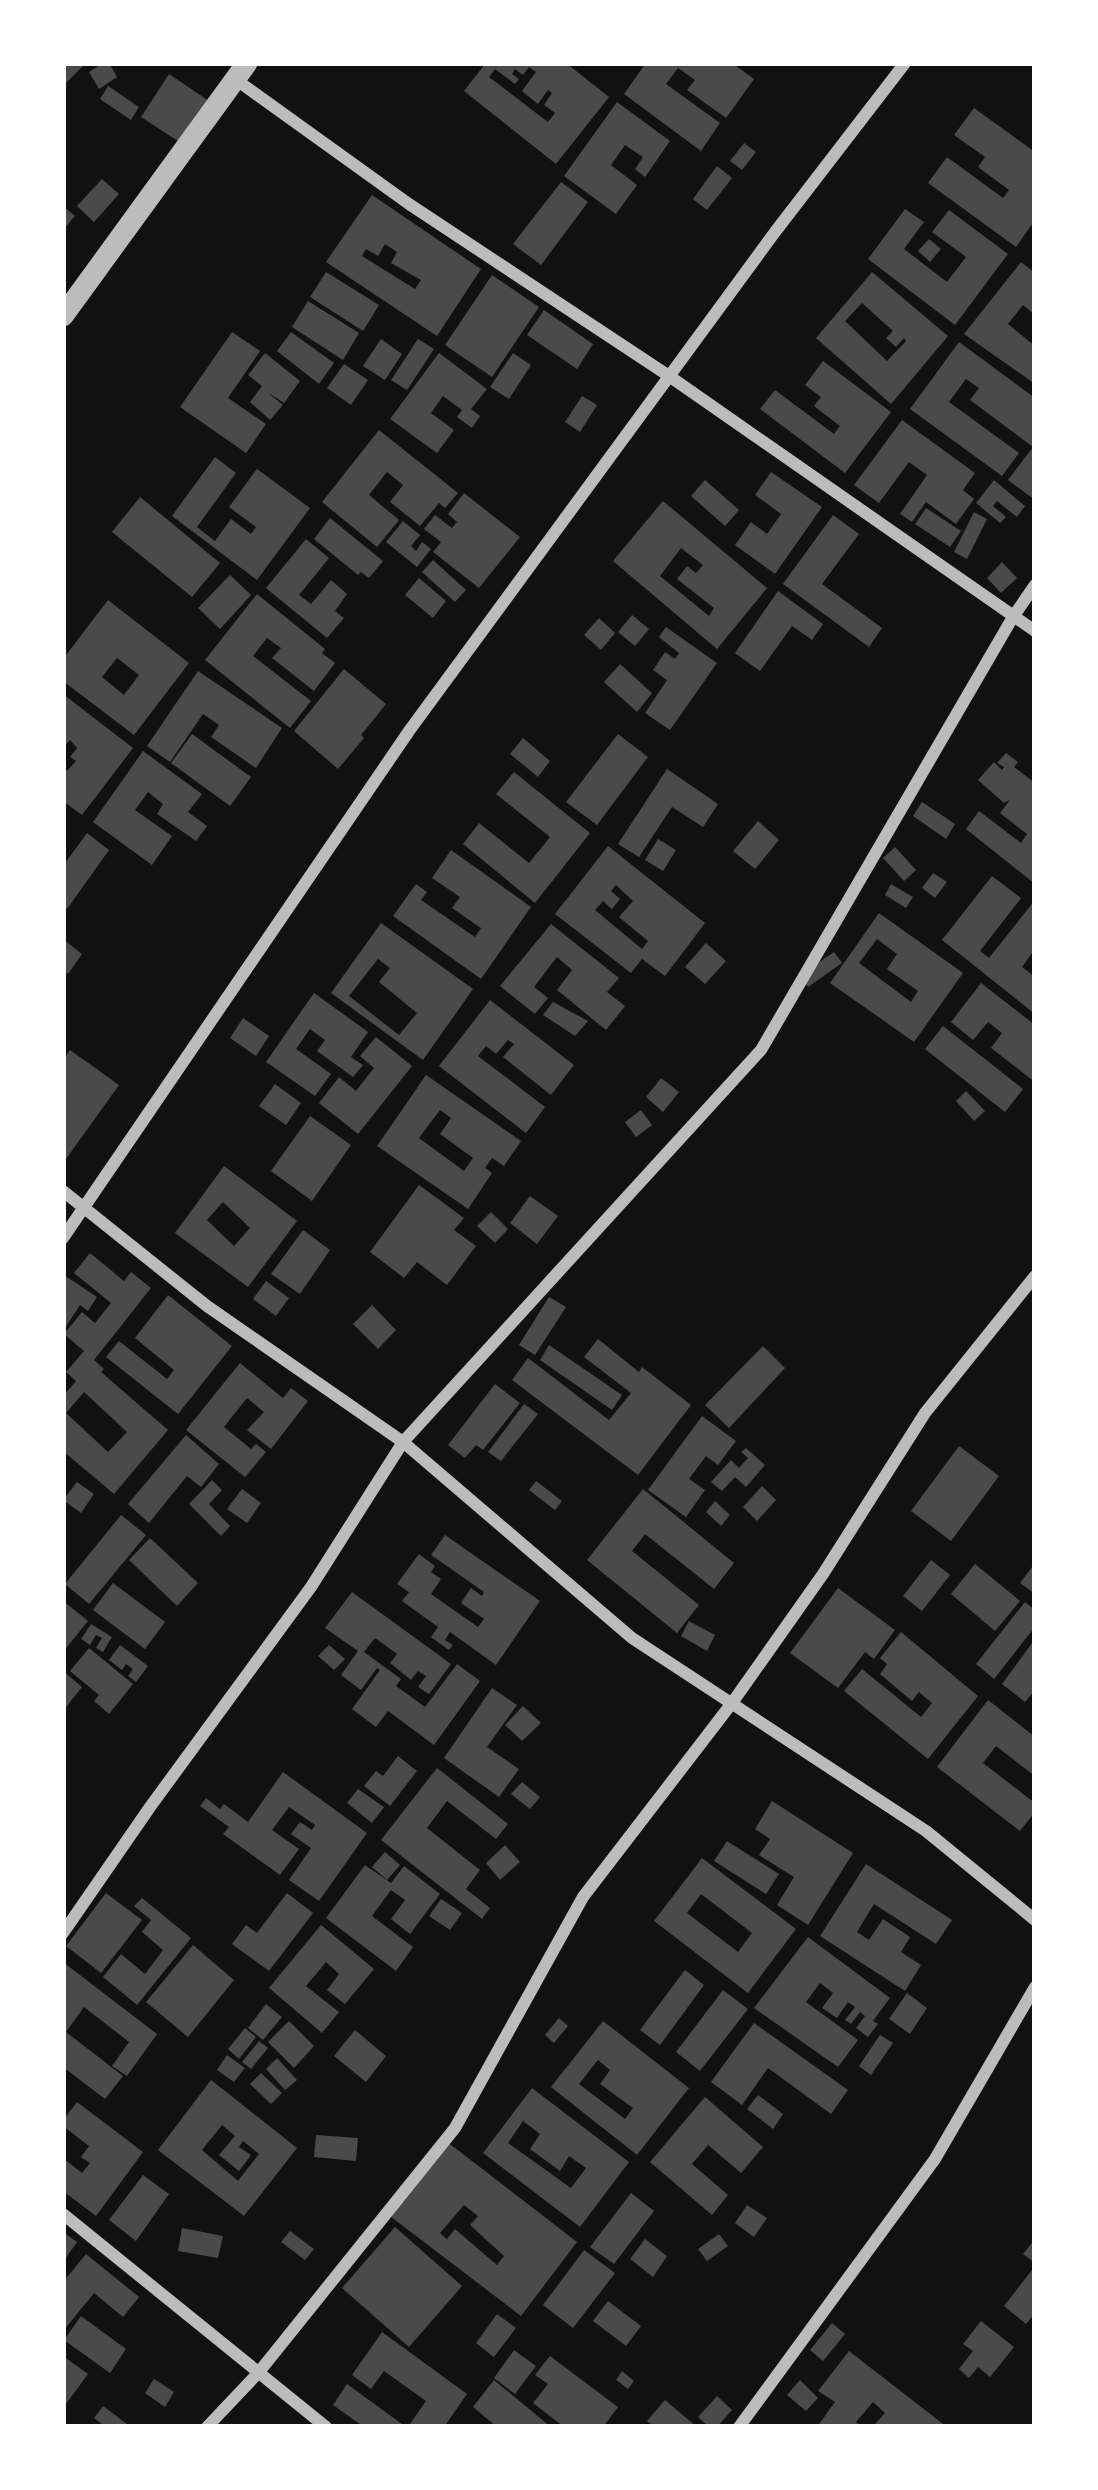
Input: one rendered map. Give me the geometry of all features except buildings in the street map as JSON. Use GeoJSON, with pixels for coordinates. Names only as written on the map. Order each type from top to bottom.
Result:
{"type":"FeatureCollection","features":[{"type":"Feature","properties":{"kind":"street"},"geometry":{"type":"LineString","coordinates":[[63,1238],[409,731],[905,63]]}},
{"type":"Feature","properties":{"kind":"street"},"geometry":{"type":"LineString","coordinates":[[63,316],[241,71],[409,204],[669,376],[1035,631]]}},
{"type":"Feature","properties":{"kind":"street"},"geometry":{"type":"LineString","coordinates":[[63,1934],[311,1587],[403,1442],[761,1050],[1035,585]]}},
{"type":"Feature","properties":{"kind":"street"},"geometry":{"type":"LineString","coordinates":[[63,1191],[207,1306],[403,1442],[632,1638],[926,1831],[1035,1920]]}},
{"type":"Feature","properties":{"kind":"street"},"geometry":{"type":"LineString","coordinates":[[207,2427],[259,2372],[455,2128],[584,1897],[823,1574],[925,1413],[1035,1276]]}},
{"type":"Feature","properties":{"kind":"street"},"geometry":{"type":"LineString","coordinates":[[740,2427],[935,2159],[1035,1987]]}},
{"type":"Feature","properties":{"kind":"street"},"geometry":{"type":"LineString","coordinates":[[63,2214],[326,2427]]}}]}
